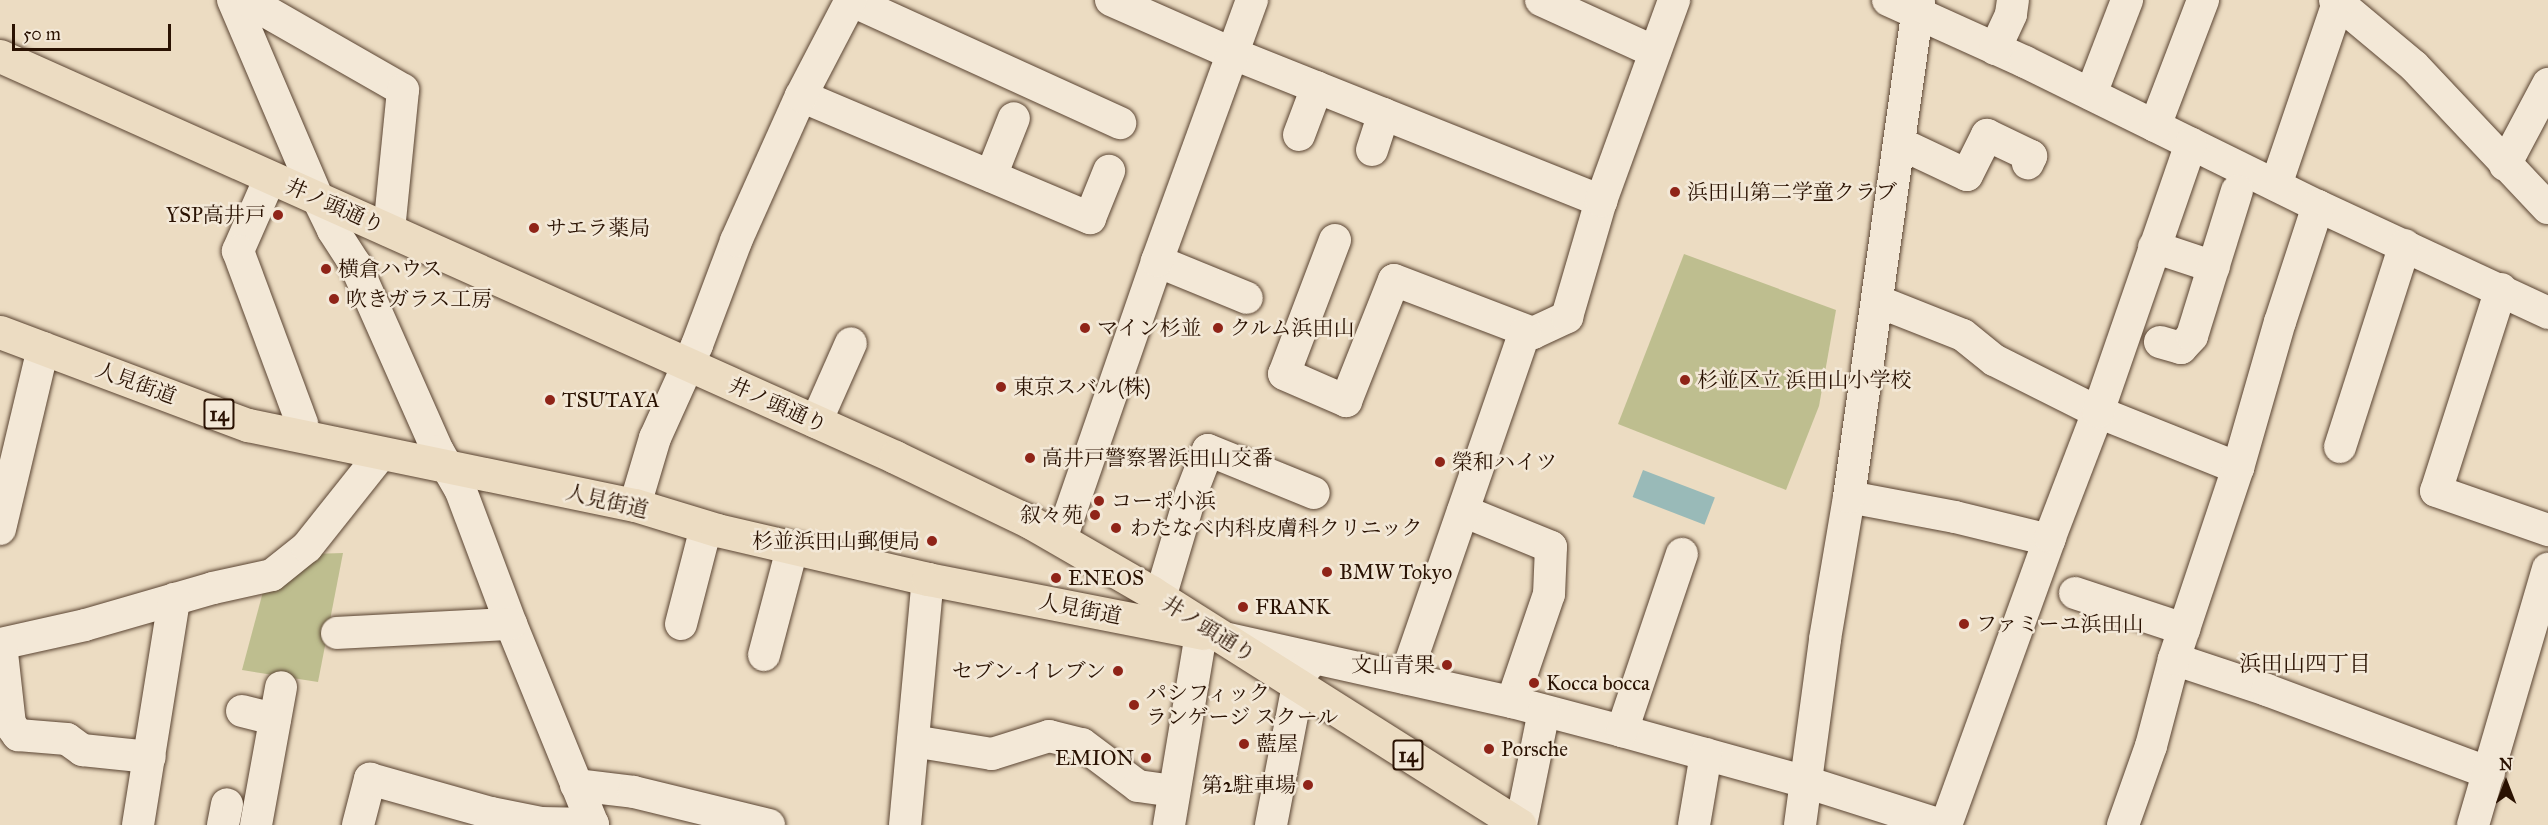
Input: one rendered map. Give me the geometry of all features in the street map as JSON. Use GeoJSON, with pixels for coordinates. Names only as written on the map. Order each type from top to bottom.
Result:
{"type":"FeatureCollection","features":[{"type":"Feature","properties":{"kind":"main road","name":"井ノ頭通り"},"geometry":{"type":"LineString","coordinates":[[1,60],[317,197],[977,496],[1060,539],[1160,598],[1212,635],[1298,685],[1520,825]]}},
{"type":"Feature","properties":{"kind":"main road","name":"人見街道"},"geometry":{"type":"LineString","coordinates":[[0,332],[248,425],[635,505],[706,527],[792,549],[928,579],[1212,635]]}},
{"type":"Feature","properties":{"kind":"street"},"geometry":{"type":"LineString","coordinates":[[233,0],[317,197],[333,230],[355,264],[447,467],[461,491],[511,624],[593,825],[490,819],[370,779],[358,825]]}},
{"type":"Feature","properties":{"kind":"street"},"geometry":{"type":"LineString","coordinates":[[246,0],[403,90],[389,230]]}},
{"type":"Feature","properties":{"kind":"street"},"geometry":{"type":"LineString","coordinates":[[635,505],[655,438],[689,365],[736,241],[801,96],[851,0],[1120,123]]}},
{"type":"Feature","properties":{"kind":"street"},"geometry":{"type":"LineString","coordinates":[[1110,0],[1231,53],[1601,201]]}},
{"type":"Feature","properties":{"kind":"street"},"geometry":{"type":"LineString","coordinates":[[1060,539],[1231,53],[1252,0]]}},
{"type":"Feature","properties":{"kind":"street"},"geometry":{"type":"LineString","coordinates":[[1541,0],[1655,52]]}},
{"type":"Feature","properties":{"kind":"street"},"geometry":{"type":"LineString","coordinates":[[1335,240],[1284,374],[1346,401],[1394,280],[1533,333],[1567,317],[1601,201],[1674,0]]}},
{"type":"Feature","properties":{"kind":"street"},"geometry":{"type":"LineString","coordinates":[[1888,0],[1918,7],[1995,49],[2318,206],[2501,289],[2548,313]]}},
{"type":"Feature","properties":{"kind":"street"},"geometry":{"type":"LineString","coordinates":[[1995,49],[2011,14],[2013,0]]}},
{"type":"Feature","properties":{"kind":"street"},"geometry":{"type":"LineString","coordinates":[[2091,94],[2127,0]]}},
{"type":"Feature","properties":{"kind":"street"},"geometry":{"type":"LineString","coordinates":[[2155,126],[2204,0]]}},
{"type":"Feature","properties":{"kind":"street"},"geometry":{"type":"LineString","coordinates":[[2276,185],[2337,2],[2414,66],[2548,208]]}},
{"type":"Feature","properties":{"kind":"street"},"geometry":{"type":"LineString","coordinates":[[1800,825],[1825,639],[1849,497],[1918,7]]}},
{"type":"Feature","properties":{"kind":"street"},"geometry":{"type":"LineString","coordinates":[[2505,165],[2548,84]]}},
{"type":"Feature","properties":{"kind":"street"},"geometry":{"type":"LineString","coordinates":[[1299,135],[1317,87]]}},
{"type":"Feature","properties":{"kind":"street"},"geometry":{"type":"LineString","coordinates":[[801,96],[1090,218],[1109,171]]}},
{"type":"Feature","properties":{"kind":"street"},"geometry":{"type":"LineString","coordinates":[[1372,150],[1384,114]]}},
{"type":"Feature","properties":{"kind":"street"},"geometry":{"type":"LineString","coordinates":[[992,176],[1014,118]]}},
{"type":"Feature","properties":{"kind":"street"},"geometry":{"type":"LineString","coordinates":[[1899,143],[1967,175],[1987,135],[2031,156],[2028,163]]}},
{"type":"Feature","properties":{"kind":"street"},"geometry":{"type":"LineString","coordinates":[[1169,825],[1174,791],[1212,635],[1512,702],[1806,782],[1933,824],[2017,634],[2049,540],[2098,412],[2191,144]]}},
{"type":"Feature","properties":{"kind":"street"},"geometry":{"type":"LineString","coordinates":[[270,178],[238,251],[302,423]]}},
{"type":"Feature","properties":{"kind":"street"},"geometry":{"type":"LineString","coordinates":[[2160,342],[2181,348],[2192,336],[2237,191]]}},
{"type":"Feature","properties":{"kind":"street"},"geometry":{"type":"LineString","coordinates":[[2123,825],[2151,746],[2174,659],[2238,468],[2280,322],[2318,206]]}},
{"type":"Feature","properties":{"kind":"street"},"geometry":{"type":"LineString","coordinates":[[2340,447],[2405,245]]}},
{"type":"Feature","properties":{"kind":"street"},"geometry":{"type":"LineString","coordinates":[[2154,247],[2214,267]]}},
{"type":"Feature","properties":{"kind":"street"},"geometry":{"type":"LineString","coordinates":[[1157,261],[1247,298]]}},
{"type":"Feature","properties":{"kind":"street"},"geometry":{"type":"LineString","coordinates":[[2501,289],[2436,491],[2548,530]]}},
{"type":"Feature","properties":{"kind":"street"},"geometry":{"type":"LineString","coordinates":[[1877,301],[1963,335],[1994,360],[2098,412],[2238,468]]}},
{"type":"Feature","properties":{"kind":"street"},"geometry":{"type":"LineString","coordinates":[[1405,678],[1525,330]]}},
{"type":"Feature","properties":{"kind":"street"},"geometry":{"type":"LineString","coordinates":[[816,422],[851,343]]}},
{"type":"Feature","properties":{"kind":"street"},"geometry":{"type":"LineString","coordinates":[[0,529],[43,348]]}},
{"type":"Feature","properties":{"kind":"street"},"geometry":{"type":"LineString","coordinates":[[1160,598],[1191,494],[1208,450],[1314,493]]}},
{"type":"Feature","properties":{"kind":"street"},"geometry":{"type":"LineString","coordinates":[[150,757],[82,750],[67,739],[6,736],[10,724],[0,644],[85,625],[174,598],[272,575],[307,547],[381,454]]}},
{"type":"Feature","properties":{"kind":"street"},"geometry":{"type":"LineString","coordinates":[[1849,497],[1955,517],[2049,540]]}},
{"type":"Feature","properties":{"kind":"street"},"geometry":{"type":"LineString","coordinates":[[1463,511],[1551,547],[1549,594],[1512,702]]}},
{"type":"Feature","properties":{"kind":"street"},"geometry":{"type":"LineString","coordinates":[[681,624],[706,527]]}},
{"type":"Feature","properties":{"kind":"street"},"geometry":{"type":"LineString","coordinates":[[764,655],[792,549]]}},
{"type":"Feature","properties":{"kind":"street"},"geometry":{"type":"LineString","coordinates":[[1622,731],[1682,554]]}},
{"type":"Feature","properties":{"kind":"street"},"geometry":{"type":"LineString","coordinates":[[2473,825],[2543,601],[2548,568]]}},
{"type":"Feature","properties":{"kind":"street"},"geometry":{"type":"LineString","coordinates":[[905,825],[928,579]]}},
{"type":"Feature","properties":{"kind":"street"},"geometry":{"type":"LineString","coordinates":[[2075,592],[2184,629]]}},
{"type":"Feature","properties":{"kind":"street"},"geometry":{"type":"LineString","coordinates":[[138,825],[174,598]]}},
{"type":"Feature","properties":{"kind":"street"},"geometry":{"type":"LineString","coordinates":[[337,633],[393,642],[511,624]]}},
{"type":"Feature","properties":{"kind":"street"},"geometry":{"type":"LineString","coordinates":[[2174,659],[2267,690],[2489,773]]}},
{"type":"Feature","properties":{"kind":"street"},"geometry":{"type":"LineString","coordinates":[[1271,825],[1298,685],[1308,664],[1330,662]]}},
{"type":"Feature","properties":{"kind":"street"},"geometry":{"type":"LineString","coordinates":[[256,825],[281,687]]}},
{"type":"Feature","properties":{"kind":"street"},"geometry":{"type":"LineString","coordinates":[[242,711],[275,719]]}},
{"type":"Feature","properties":{"kind":"street"},"geometry":{"type":"LineString","coordinates":[[1520,825],[1544,711]]}},
{"type":"Feature","properties":{"kind":"street"},"geometry":{"type":"LineString","coordinates":[[913,741],[992,754],[1049,736],[1082,744],[1138,786],[1174,791]]}},
{"type":"Feature","properties":{"kind":"street"},"geometry":{"type":"LineString","coordinates":[[1694,825],[1706,754]]}},
{"type":"Feature","properties":{"kind":"street"},"geometry":{"type":"LineString","coordinates":[[576,785],[634,792],[769,825]]}},
{"type":"Feature","properties":{"kind":"green space"},"geometry":{"type":"Polygon","coordinates":[[[1684,254],[1836,310],[1819,406],[1786,490],[1618,424],[1684,254]]]}},
{"type":"Feature","properties":{"kind":"green space"},"geometry":{"type":"Polygon","coordinates":[[[343,553],[318,682],[242,670],[264,588],[312,554],[343,553]]]}},
{"type":"Feature","properties":{"kind":"water"},"geometry":{"type":"Polygon","coordinates":[[[1643,470],[1715,498],[1704,525],[1633,497],[1643,470]]]}},
{"type":"Feature","properties":{"kind":"place","name":"浜田山第二学童クラブ"},"geometry":{"type":"Point","coordinates":[1675,192]}},
{"type":"Feature","properties":{"kind":"place","name":"YSP高井戸"},"geometry":{"type":"Point","coordinates":[278,215]}},
{"type":"Feature","properties":{"kind":"place","name":"サエラ薬局"},"geometry":{"type":"Point","coordinates":[534,228]}},
{"type":"Feature","properties":{"kind":"place","name":"横倉ハウス"},"geometry":{"type":"Point","coordinates":[326,269]}},
{"type":"Feature","properties":{"kind":"place","name":"吹きガラス工房"},"geometry":{"type":"Point","coordinates":[334,299]}},
{"type":"Feature","properties":{"kind":"place","name":"マイン杉並"},"geometry":{"type":"Point","coordinates":[1085,328]}},
{"type":"Feature","properties":{"kind":"place","name":"クルム浜田山"},"geometry":{"type":"Point","coordinates":[1218,328]}},
{"type":"Feature","properties":{"kind":"place","name":"杉並区立 浜田山小学校"},"geometry":{"type":"Point","coordinates":[1685,380]}},
{"type":"Feature","properties":{"kind":"place","name":"東京スバル(株)"},"geometry":{"type":"Point","coordinates":[1001,387]}},
{"type":"Feature","properties":{"kind":"place","name":"TSUTAYA"},"geometry":{"type":"Point","coordinates":[550,400]}},
{"type":"Feature","properties":{"kind":"place","name":"高井戸警察署浜田山交番"},"geometry":{"type":"Point","coordinates":[1030,458]}},
{"type":"Feature","properties":{"kind":"place","name":"榮和ハイツ"},"geometry":{"type":"Point","coordinates":[1440,462]}},
{"type":"Feature","properties":{"kind":"place","name":"コーポ小浜"},"geometry":{"type":"Point","coordinates":[1099,501]}},
{"type":"Feature","properties":{"kind":"place","name":"叙々苑"},"geometry":{"type":"Point","coordinates":[1095,515]}},
{"type":"Feature","properties":{"kind":"place","name":"わたなべ内科皮膚科クリニック"},"geometry":{"type":"Point","coordinates":[1116,528]}},
{"type":"Feature","properties":{"kind":"place","name":"杉並浜田山郵便局"},"geometry":{"type":"Point","coordinates":[932,541]}},
{"type":"Feature","properties":{"kind":"place","name":"BMW Tokyo"},"geometry":{"type":"Point","coordinates":[1327,572]}},
{"type":"Feature","properties":{"kind":"place","name":"ENEOS"},"geometry":{"type":"Point","coordinates":[1056,578]}},
{"type":"Feature","properties":{"kind":"place","name":"FRANK"},"geometry":{"type":"Point","coordinates":[1243,607]}},
{"type":"Feature","properties":{"kind":"place","name":"ファミーユ浜田山"},"geometry":{"type":"Point","coordinates":[1964,624]}},
{"type":"Feature","properties":{"kind":"place","name":"文山青果"},"geometry":{"type":"Point","coordinates":[1447,665]}},
{"type":"Feature","properties":{"kind":"place","name":"セブン-イレブン"},"geometry":{"type":"Point","coordinates":[1118,671]}},
{"type":"Feature","properties":{"kind":"place","name":"Kocca bocca"},"geometry":{"type":"Point","coordinates":[1534,683]}},
{"type":"Feature","properties":{"kind":"place","name":"パシフィック ランゲージ スクール"},"geometry":{"type":"Point","coordinates":[1134,705]}},
{"type":"Feature","properties":{"kind":"place","name":"藍屋"},"geometry":{"type":"Point","coordinates":[1244,744]}},
{"type":"Feature","properties":{"kind":"place","name":"Porsche"},"geometry":{"type":"Point","coordinates":[1489,749]}},
{"type":"Feature","properties":{"kind":"place","name":"EMION"},"geometry":{"type":"Point","coordinates":[1146,758]}},
{"type":"Feature","properties":{"kind":"place","name":"第2駐車場"},"geometry":{"type":"Point","coordinates":[1308,785]}},
{"type":"Feature","properties":{"kind":"district","name":"浜田山四丁目"},"geometry":{"type":"Point","coordinates":[2305,664]}}]}
